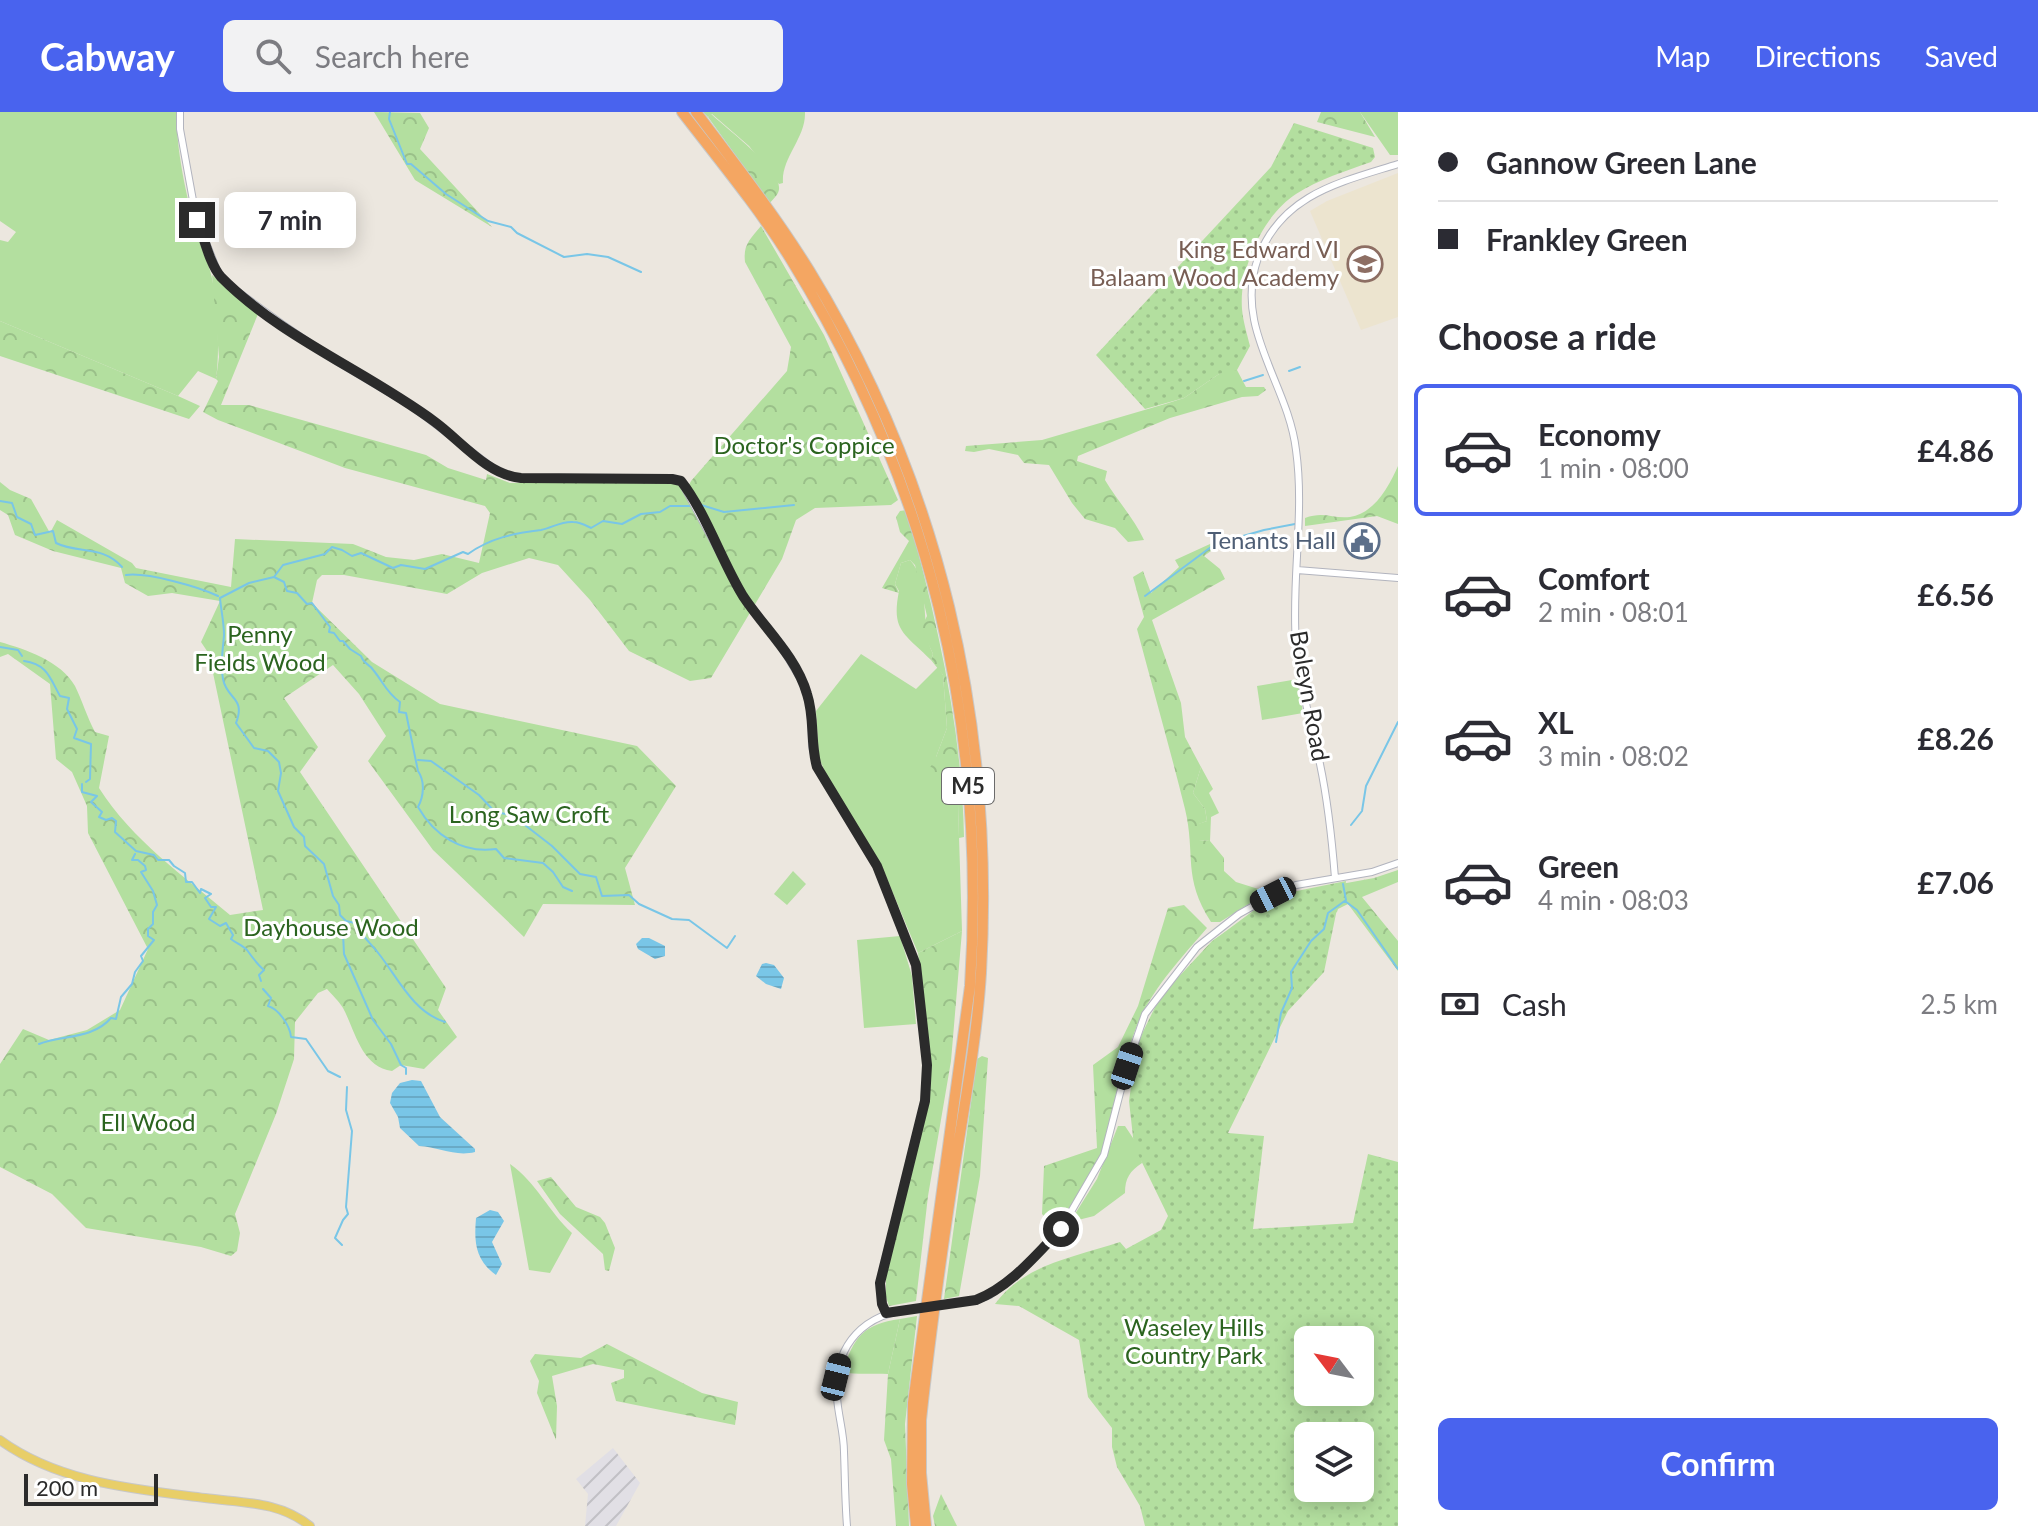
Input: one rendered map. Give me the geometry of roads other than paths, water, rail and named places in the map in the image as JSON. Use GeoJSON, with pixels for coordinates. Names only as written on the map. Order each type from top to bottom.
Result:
{"type":"FeatureCollection","features":[{"type":"Feature","properties":{"kind":"highway","name":"M5"},"geometry":{"type":"LineString","coordinates":[[682,112],[788,255],[833,332],[880,429],[925,550],[959,705],[972,823],[973,936],[966,1018],[913,1403],[911,1455],[916,1526]]}},
{"type":"Feature","properties":{"kind":"highway","name":"M5"},"geometry":{"type":"LineString","coordinates":[[696,112],[801,257],[851,344],[876,396],[906,463],[937,554],[970,706],[984,877],[981,975],[921,1420],[921,1473],[926,1526]]}},
{"type":"Feature","properties":{"kind":"main road"},"geometry":{"type":"LineString","coordinates":[[0,1440],[26,1457],[81,1478],[161,1492],[268,1504],[281,1508],[310,1526]]}},
{"type":"Feature","properties":{"kind":"street"},"geometry":{"type":"LineString","coordinates":[[180,112],[180,129],[196,217],[218,273],[282,324],[412,406],[502,474],[521,478],[681,481],[743,596],[778,641],[803,683],[811,709],[813,752],[817,767],[877,866],[916,965],[927,1065],[925,1101],[880,1283],[886,1313]]}},
{"type":"Feature","properties":{"kind":"street","name":"Boleyn Road"},"geometry":{"type":"LineString","coordinates":[[1335,878],[1329,812],[1298,659],[1295,623],[1299,494],[1295,441],[1282,397],[1254,327],[1251,282],[1268,237],[1298,204],[1323,188],[1398,164]]}},
{"type":"Feature","properties":{"kind":"street"},"geometry":{"type":"LineString","coordinates":[[1297,570],[1398,578]]}},
{"type":"Feature","properties":{"kind":"street"},"geometry":{"type":"LineString","coordinates":[[847,1526],[844,1452],[836,1377],[841,1359],[855,1335],[864,1325],[886,1313],[976,1300],[1002,1287],[1042,1249],[1071,1215],[1104,1155],[1127,1066],[1145,1014],[1197,947],[1239,914],[1296,885],[1372,872],[1398,863]]}},
{"type":"Feature","properties":{"kind":"water"},"geometry":{"type":"Polygon","coordinates":[[[642,938],[665,946],[665,956],[655,959],[638,949],[636,944],[642,938]]]}},
{"type":"Feature","properties":{"kind":"water"},"geometry":{"type":"Polygon","coordinates":[[[762,964],[774,965],[784,978],[781,989],[766,984],[756,976],[762,964]]]}},
{"type":"Feature","properties":{"kind":"water"},"geometry":{"type":"Polygon","coordinates":[[[421,1081],[440,1117],[475,1152],[461,1153],[419,1146],[400,1128],[390,1103],[392,1093],[400,1083],[421,1081]]]}},
{"type":"Feature","properties":{"kind":"water"},"geometry":{"type":"Polygon","coordinates":[[[490,1210],[498,1212],[504,1221],[492,1242],[502,1264],[496,1275],[480,1257],[475,1235],[476,1218],[490,1210]]]}},
{"type":"Feature","properties":{"kind":"waterway"},"geometry":{"type":"LineString","coordinates":[[390,112],[389,119],[407,164],[488,221],[511,227],[564,257],[587,254],[608,257],[641,272]]}},
{"type":"Feature","properties":{"kind":"waterway"},"geometry":{"type":"LineString","coordinates":[[1289,371],[1300,367]]}},
{"type":"Feature","properties":{"kind":"waterway"},"geometry":{"type":"LineString","coordinates":[[1244,381],[1263,375]]}},
{"type":"Feature","properties":{"kind":"waterway"},"geometry":{"type":"LineString","coordinates":[[0,501],[12,503],[17,517],[31,524],[35,535],[53,531],[56,543],[99,553],[122,567]]}},
{"type":"Feature","properties":{"kind":"waterway"},"geometry":{"type":"LineString","coordinates":[[698,504],[724,512],[794,505]]}},
{"type":"Feature","properties":{"kind":"waterway"},"geometry":{"type":"LineString","coordinates":[[445,1022],[424,1011],[415,1002],[355,923],[346,921],[340,915],[324,864],[305,846],[304,837],[294,827],[278,791],[279,762],[268,751],[254,748],[236,723],[239,708],[225,686],[222,674],[224,630],[220,598],[249,583],[274,577],[283,565],[325,554],[332,547],[352,556],[361,553],[393,568],[401,565],[425,569],[512,535],[569,522],[591,528],[603,521],[622,524],[641,514],[660,512],[670,506],[690,506]]}},
{"type":"Feature","properties":{"kind":"waterway"},"geometry":{"type":"LineString","coordinates":[[1145,596],[1215,544],[1295,524]]}},
{"type":"Feature","properties":{"kind":"waterway"},"geometry":{"type":"LineString","coordinates":[[126,575],[173,581],[218,596]]}},
{"type":"Feature","properties":{"kind":"waterway"},"geometry":{"type":"LineString","coordinates":[[274,577],[284,582],[287,591],[297,593],[307,604],[312,603],[330,627],[329,632],[361,656],[400,702],[399,712],[406,713],[423,784],[418,807],[432,826],[461,845],[496,849],[504,858],[543,863],[563,887],[572,891]]}},
{"type":"Feature","properties":{"kind":"waterway"},"geometry":{"type":"LineString","coordinates":[[0,647],[18,650],[22,656]]}},
{"type":"Feature","properties":{"kind":"waterway"},"geometry":{"type":"LineString","coordinates":[[24,661],[43,669],[60,696],[69,698],[67,709],[77,729],[74,738],[91,744],[90,779],[86,782]]}},
{"type":"Feature","properties":{"kind":"waterway"},"geometry":{"type":"LineString","coordinates":[[1351,825],[1362,811],[1366,786],[1398,722]]}},
{"type":"Feature","properties":{"kind":"waterway"},"geometry":{"type":"LineString","coordinates":[[418,760],[431,761],[479,795],[495,812],[512,815],[552,846],[580,874],[596,877],[602,896],[629,895],[639,904],[672,919],[689,920],[727,948],[735,936]]}},
{"type":"Feature","properties":{"kind":"waterway"},"geometry":{"type":"LineString","coordinates":[[82,784],[82,792],[97,796],[91,802],[102,812],[99,817],[116,821],[115,832],[136,851],[154,855],[158,860],[169,860],[185,873],[186,882],[192,882],[200,893],[201,889],[211,894],[205,898],[211,907],[216,907],[209,919],[220,926],[226,923],[233,935],[231,939],[247,950],[264,970],[259,975],[261,981]]}},
{"type":"Feature","properties":{"kind":"waterway"},"geometry":{"type":"LineString","coordinates":[[39,1044],[87,1033],[111,1018],[116,1019],[121,997],[132,984],[135,972],[143,961],[141,956],[154,940],[148,936],[148,929],[153,924],[153,912],[157,905],[153,891],[141,872],[146,870],[145,866],[138,860],[132,860],[135,854]]}},
{"type":"Feature","properties":{"kind":"waterway"},"geometry":{"type":"LineString","coordinates":[[1276,1042],[1281,1013],[1292,988],[1291,972],[1311,941],[1324,929],[1328,913],[1346,900],[1343,884]]}},
{"type":"Feature","properties":{"kind":"waterway"},"geometry":{"type":"LineString","coordinates":[[1345,901],[1357,910],[1398,969]]}},
{"type":"Feature","properties":{"kind":"waterway"},"geometry":{"type":"LineString","coordinates":[[346,922],[344,954],[373,1020],[391,1044],[401,1065],[406,1068],[406,1074]]}},
{"type":"Feature","properties":{"kind":"waterway"},"geometry":{"type":"LineString","coordinates":[[263,989],[271,998],[268,1006],[283,1018],[291,1037],[306,1039],[328,1071],[340,1077]]}},
{"type":"Feature","properties":{"kind":"waterway"},"geometry":{"type":"LineString","coordinates":[[342,1245],[335,1238],[348,1214],[352,1131],[346,1110],[347,1087]]}},
{"type":"Feature","properties":{"kind":"place","name":"King Edward VI Balaam Wood Academy"},"geometry":{"type":"Point","coordinates":[1365,264]}},
{"type":"Feature","properties":{"kind":"place","name":"Tenants Hall"},"geometry":{"type":"Point","coordinates":[1362,541]}},
{"type":"Feature","properties":{"kind":"park label","name":"Doctor's Coppice"},"geometry":{"type":"Point","coordinates":[804,446]}},
{"type":"Feature","properties":{"kind":"park label","name":"Penny Fields Wood"},"geometry":{"type":"Point","coordinates":[260,649]}},
{"type":"Feature","properties":{"kind":"park label","name":"Long Saw Croft"},"geometry":{"type":"Point","coordinates":[529,815]}},
{"type":"Feature","properties":{"kind":"park label","name":"Dayhouse Wood"},"geometry":{"type":"Point","coordinates":[331,928]}},
{"type":"Feature","properties":{"kind":"park label","name":"Ell Wood"},"geometry":{"type":"Point","coordinates":[148,1123]}},
{"type":"Feature","properties":{"kind":"park label","name":"Waseley Hills Country Park"},"geometry":{"type":"Point","coordinates":[1194,1342]}}]}
